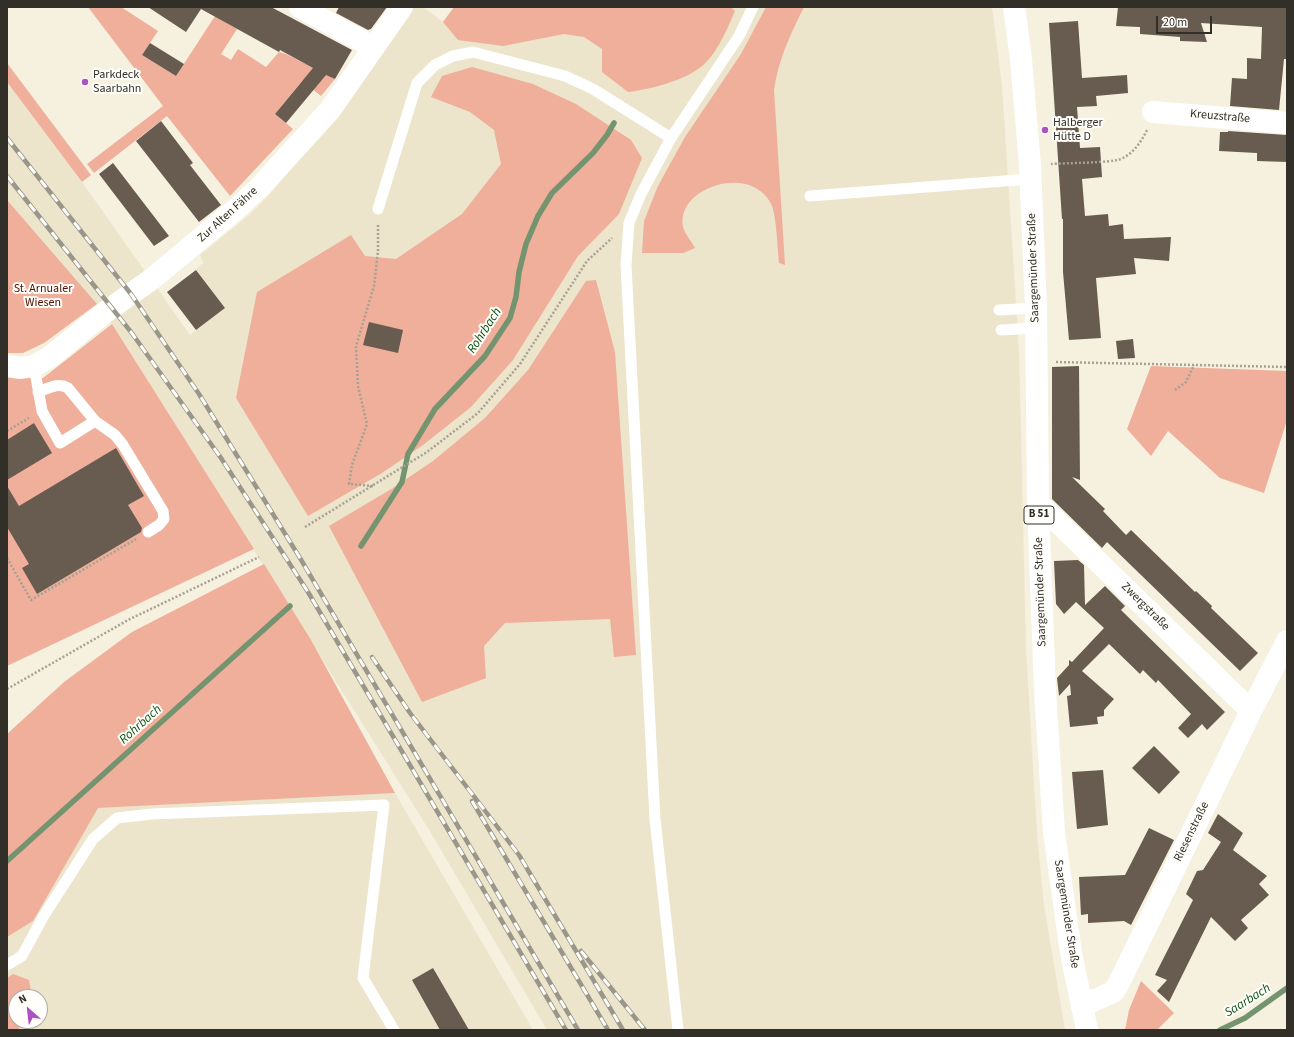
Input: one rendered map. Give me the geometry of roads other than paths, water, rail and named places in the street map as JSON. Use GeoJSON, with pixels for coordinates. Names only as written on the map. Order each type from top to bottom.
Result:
{"type":"FeatureCollection","features":[{"type":"Feature","properties":{"kind":"street"},"geometry":{"type":"LineString","coordinates":[[300,7],[373,47]]}},
{"type":"Feature","properties":{"kind":"street","name":"Zur Alten Fähre"},"geometry":{"type":"LineString","coordinates":[[7,366],[20,368],[34,366],[50,357],[104,313],[152,279],[204,237],[259,188],[330,110],[402,7]]}},
{"type":"Feature","properties":{"kind":"street","name":"Saargemünder Straße"},"geometry":{"type":"LineString","coordinates":[[1014,7],[1021,59],[1030,172],[1036,318],[1038,503],[1045,692],[1054,832],[1063,903],[1087,1030]]}},
{"type":"Feature","properties":{"kind":"street","name":"Kreuzstraße"},"geometry":{"type":"LineString","coordinates":[[1153,112],[1287,123]]}},
{"type":"Feature","properties":{"kind":"street","name":"Zwergstraße"},"geometry":{"type":"LineString","coordinates":[[1038,503],[1251,711]]}},
{"type":"Feature","properties":{"kind":"street","name":"Riesenstraße"},"geometry":{"type":"LineString","coordinates":[[1082,1006],[1113,992],[1118,986],[1251,711],[1287,641]]}},
{"type":"Feature","properties":{"kind":"lane"},"geometry":{"type":"LineString","coordinates":[[678,1030],[656,819],[626,265],[629,223],[641,194],[671,138],[739,36],[753,7]]}},
{"type":"Feature","properties":{"kind":"lane"},"geometry":{"type":"LineString","coordinates":[[378,209],[417,83],[435,65],[453,56],[473,52],[565,76],[593,89],[671,138]]}},
{"type":"Feature","properties":{"kind":"lane"},"geometry":{"type":"LineString","coordinates":[[810,196],[986,182],[1030,172]]}},
{"type":"Feature","properties":{"kind":"lane"},"geometry":{"type":"LineString","coordinates":[[999,310],[1036,318]]}},
{"type":"Feature","properties":{"kind":"lane"},"geometry":{"type":"LineString","coordinates":[[1001,330],[1036,318]]}},
{"type":"Feature","properties":{"kind":"lane"},"geometry":{"type":"LineString","coordinates":[[34,366],[42,411],[60,443],[95,421]]}},
{"type":"Feature","properties":{"kind":"lane"},"geometry":{"type":"LineString","coordinates":[[38,392],[54,386],[63,385],[68,388],[95,421],[115,435],[123,444],[163,511],[164,519],[162,522],[148,532]]}},
{"type":"Feature","properties":{"kind":"lane"},"geometry":{"type":"LineString","coordinates":[[7,965],[22,956],[43,917],[93,839],[117,818],[152,814],[384,804],[363,978],[394,1030]]}},
{"type":"Feature","properties":{"kind":"waterway","name":"Rohrbach"},"geometry":{"type":"LineString","coordinates":[[361,546],[402,482],[408,454],[435,409],[485,356],[510,318],[516,297],[519,272],[526,244],[538,216],[552,193],[593,153],[614,123]]}},
{"type":"Feature","properties":{"kind":"waterway","name":"Rohrbach"},"geometry":{"type":"LineString","coordinates":[[7,861],[290,606]]}},
{"type":"Feature","properties":{"kind":"waterway","name":"Saarbach"},"geometry":{"type":"LineString","coordinates":[[1220,1030],[1245,1018],[1287,988]]}},
{"type":"Feature","properties":{"kind":"railway"},"geometry":{"type":"LineString","coordinates":[[7,138],[131,294],[199,394],[300,558],[578,1030]]}},
{"type":"Feature","properties":{"kind":"railway"},"geometry":{"type":"LineString","coordinates":[[7,176],[131,332],[221,458],[308,592],[566,1030]]}},
{"type":"Feature","properties":{"kind":"railway"},"geometry":{"type":"LineString","coordinates":[[372,657],[410,713],[519,855],[623,1030]]}},
{"type":"Feature","properties":{"kind":"railway"},"geometry":{"type":"LineString","coordinates":[[472,801],[608,1030]]}},
{"type":"Feature","properties":{"kind":"railway"},"geometry":{"type":"LineString","coordinates":[[581,951],[645,1030]]}},
{"type":"Feature","properties":{"kind":"place","name":"Parkdeck Saarbahn"},"geometry":{"type":"Point","coordinates":[85,82]}},
{"type":"Feature","properties":{"kind":"place","name":"Halberger Hütte D"},"geometry":{"type":"Point","coordinates":[1045,130]}},
{"type":"Feature","properties":{"kind":"park label","name":"St. Arnualer Wiesen"},"geometry":{"type":"Point","coordinates":[43,296]}}]}
